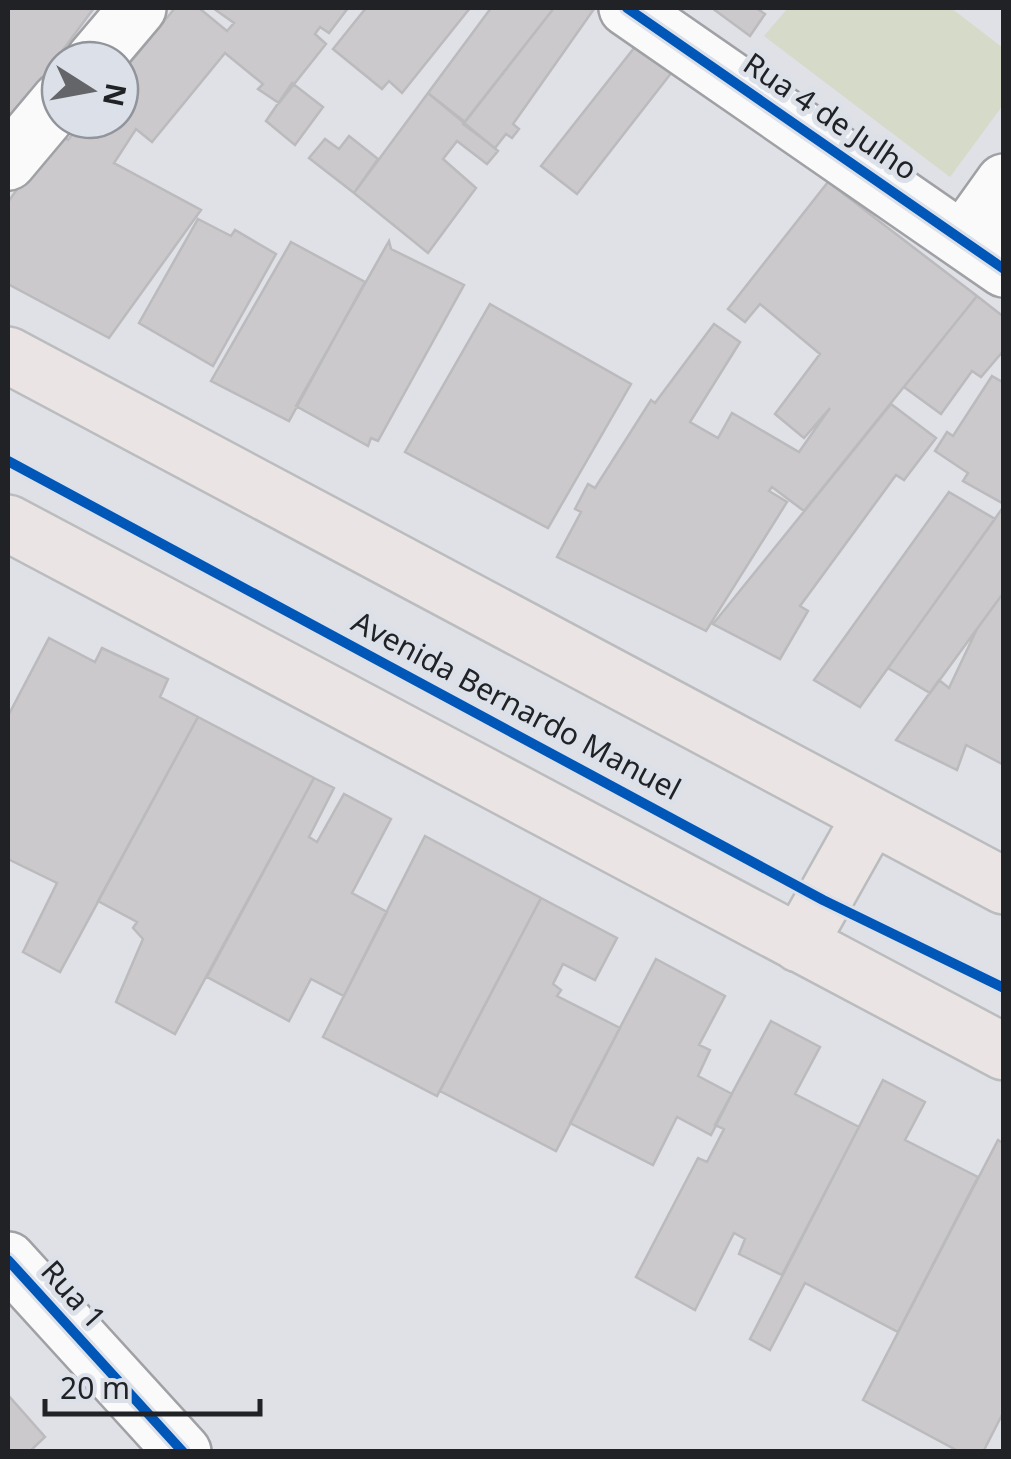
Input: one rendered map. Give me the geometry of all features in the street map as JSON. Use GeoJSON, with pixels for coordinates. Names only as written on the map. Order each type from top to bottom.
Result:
{"type":"FeatureCollection","features":[{"type":"Feature","properties":{"kind":"main road"},"geometry":{"type":"LineString","coordinates":[[8,355],[1004,886]]}},
{"type":"Feature","properties":{"kind":"main road"},"geometry":{"type":"LineString","coordinates":[[8,522],[1004,1052]]}},
{"type":"Feature","properties":{"kind":"main road"},"geometry":{"type":"LineString","coordinates":[[799,944],[871,816]]}},
{"type":"Feature","properties":{"kind":"street"},"geometry":{"type":"LineString","coordinates":[[111,40],[138,8]]}},
{"type":"Feature","properties":{"kind":"street","name":"Rua 4 de Julho"},"geometry":{"type":"LineString","coordinates":[[639,11],[984,254]]}},
{"type":"Feature","properties":{"kind":"street"},"geometry":{"type":"LineString","coordinates":[[8,162],[40,124]]}},
{"type":"Feature","properties":{"kind":"street"},"geometry":{"type":"LineString","coordinates":[[984,254],[1004,182]]}},
{"type":"Feature","properties":{"kind":"street","name":"Rua 1"},"geometry":{"type":"LineString","coordinates":[[8,1260],[182,1452]]}},
{"type":"Feature","properties":{"kind":"green space"},"geometry":{"type":"Polygon","coordinates":[[[788,8],[951,8],[1003,48],[1003,105],[950,177],[764,36],[788,8]]]}},
{"type":"Feature","properties":{"kind":"building"},"geometry":{"type":"Polygon","coordinates":[[[8,8],[94,8],[70,40],[40,40],[40,81],[8,124],[8,8]]]}},
{"type":"Feature","properties":{"kind":"building"},"geometry":{"type":"Polygon","coordinates":[[[175,8],[199,8],[227,31],[234,23],[213,8],[348,8],[329,33],[320,27],[315,34],[326,44],[279,103],[258,89],[263,84],[225,53],[152,142],[140,132],[140,51],[175,8]]]}},
{"type":"Feature","properties":{"kind":"building"},"geometry":{"type":"Polygon","coordinates":[[[366,8],[470,8],[402,93],[389,81],[382,89],[333,49],[366,8]]]}},
{"type":"Feature","properties":{"kind":"building"},"geometry":{"type":"Polygon","coordinates":[[[491,8],[554,8],[465,122],[428,93],[491,8]]]}},
{"type":"Feature","properties":{"kind":"building"},"geometry":{"type":"Polygon","coordinates":[[[554,8],[594,9],[513,124],[519,129],[512,138],[506,134],[495,148],[463,124],[554,8]]]}},
{"type":"Feature","properties":{"kind":"building"},"geometry":{"type":"Polygon","coordinates":[[[712,8],[756,8],[765,14],[750,36],[712,8]]]}},
{"type":"Feature","properties":{"kind":"building"},"geometry":{"type":"Polygon","coordinates":[[[638,43],[672,72],[577,194],[541,166],[638,43]]]}},
{"type":"Feature","properties":{"kind":"building"},"geometry":{"type":"Polygon","coordinates":[[[292,83],[323,107],[295,145],[266,121],[292,83]]]}},
{"type":"Feature","properties":{"kind":"building"},"geometry":{"type":"Polygon","coordinates":[[[428,93],[498,151],[487,164],[457,141],[443,159],[476,188],[428,253],[354,193],[428,93]]]}},
{"type":"Feature","properties":{"kind":"building"},"geometry":{"type":"Polygon","coordinates":[[[349,136],[378,159],[354,193],[309,158],[325,139],[339,149],[349,136]]]}},
{"type":"Feature","properties":{"kind":"building"},"geometry":{"type":"Polygon","coordinates":[[[53,140],[129,140],[114,163],[201,210],[109,338],[8,284],[8,202],[53,140]]]}},
{"type":"Feature","properties":{"kind":"building"},"geometry":{"type":"Polygon","coordinates":[[[828,182],[977,296],[804,511],[772,487],[769,491],[787,502],[706,631],[557,557],[581,512],[575,509],[588,484],[595,488],[651,400],[655,403],[714,324],[740,342],[690,422],[718,438],[732,413],[799,452],[830,408],[804,438],[775,414],[820,354],[760,304],[745,322],[728,309],[828,182]]]}},
{"type":"Feature","properties":{"kind":"building"},"geometry":{"type":"Polygon","coordinates":[[[198,219],[231,236],[235,230],[276,254],[213,366],[139,323],[198,219]]]}},
{"type":"Feature","properties":{"kind":"building"},"geometry":{"type":"Polygon","coordinates":[[[389,241],[391,249],[464,285],[378,441],[371,438],[368,446],[296,406],[389,241]]]}},
{"type":"Feature","properties":{"kind":"building"},"geometry":{"type":"Polygon","coordinates":[[[291,242],[365,282],[289,421],[211,381],[291,242]]]}},
{"type":"Feature","properties":{"kind":"building"},"geometry":{"type":"Polygon","coordinates":[[[977,296],[1004,317],[1004,350],[981,377],[972,371],[941,414],[904,387],[977,296]]]}},
{"type":"Feature","properties":{"kind":"building"},"geometry":{"type":"Polygon","coordinates":[[[490,304],[631,384],[548,528],[405,452],[490,304]]]}},
{"type":"Feature","properties":{"kind":"building"},"geometry":{"type":"Polygon","coordinates":[[[992,376],[1004,383],[1004,504],[963,481],[968,473],[935,451],[947,432],[953,436],[992,376]]]}},
{"type":"Feature","properties":{"kind":"building"},"geometry":{"type":"Polygon","coordinates":[[[891,404],[936,438],[904,480],[896,475],[800,606],[808,611],[780,659],[713,624],[891,404]]]}},
{"type":"Feature","properties":{"kind":"building"},"geometry":{"type":"Polygon","coordinates":[[[949,492],[995,519],[860,707],[814,680],[949,492]]]}},
{"type":"Feature","properties":{"kind":"building"},"geometry":{"type":"Polygon","coordinates":[[[1004,506],[1004,592],[930,693],[888,668],[1004,506]]]}},
{"type":"Feature","properties":{"kind":"building"},"geometry":{"type":"Polygon","coordinates":[[[1004,592],[1004,765],[966,745],[957,770],[896,740],[939,680],[949,688],[977,629],[1004,592]]]}},
{"type":"Feature","properties":{"kind":"building"},"geometry":{"type":"Polygon","coordinates":[[[49,638],[95,662],[102,648],[168,679],[160,697],[198,717],[60,972],[23,952],[57,883],[8,859],[8,716],[49,638]]]}},
{"type":"Feature","properties":{"kind":"building"},"geometry":{"type":"Polygon","coordinates":[[[198,717],[314,778],[175,1034],[116,1002],[143,939],[133,928],[137,922],[98,901],[198,717]]]}},
{"type":"Feature","properties":{"kind":"building"},"geometry":{"type":"Polygon","coordinates":[[[314,778],[334,788],[309,837],[317,842],[344,794],[391,819],[352,893],[387,912],[344,996],[311,979],[289,1021],[207,977],[314,778]]]}},
{"type":"Feature","properties":{"kind":"building"},"geometry":{"type":"Polygon","coordinates":[[[425,836],[541,898],[437,1096],[323,1037],[425,836]]]}},
{"type":"Feature","properties":{"kind":"building"},"geometry":{"type":"Polygon","coordinates":[[[541,898],[617,938],[595,980],[563,964],[553,984],[561,990],[557,996],[620,1028],[556,1151],[440,1091],[541,898]]]}},
{"type":"Feature","properties":{"kind":"building"},"geometry":{"type":"Polygon","coordinates":[[[656,959],[725,996],[699,1045],[710,1050],[698,1076],[732,1094],[711,1135],[677,1117],[653,1165],[570,1123],[656,959]]]}},
{"type":"Feature","properties":{"kind":"building"},"geometry":{"type":"Polygon","coordinates":[[[771,1021],[820,1047],[795,1094],[859,1127],[782,1275],[739,1254],[745,1239],[734,1233],[695,1310],[636,1277],[698,1158],[707,1162],[724,1129],[715,1125],[771,1021]]]}},
{"type":"Feature","properties":{"kind":"building"},"geometry":{"type":"Polygon","coordinates":[[[883,1080],[925,1102],[905,1140],[978,1177],[898,1332],[805,1283],[770,1350],[750,1339],[883,1080]]]}},
{"type":"Feature","properties":{"kind":"building"},"geometry":{"type":"Polygon","coordinates":[[[998,1140],[1004,1144],[1004,1411],[983,1452],[960,1452],[863,1400],[998,1140]]]}},
{"type":"Feature","properties":{"kind":"building"},"geometry":{"type":"Polygon","coordinates":[[[8,1395],[45,1437],[29,1452],[8,1452],[8,1395]]]}},
{"type":"Feature","properties":{"kind":"cycle path"},"geometry":{"type":"LineString","coordinates":[[627,8],[1004,269]]}},
{"type":"Feature","properties":{"kind":"cycle path","name":"Avenida Bernardo Manuel"},"geometry":{"type":"LineString","coordinates":[[8,461],[823,900],[1004,988]]}},
{"type":"Feature","properties":{"kind":"cycle path"},"geometry":{"type":"LineString","coordinates":[[8,1260],[183,1452]]}}]}
